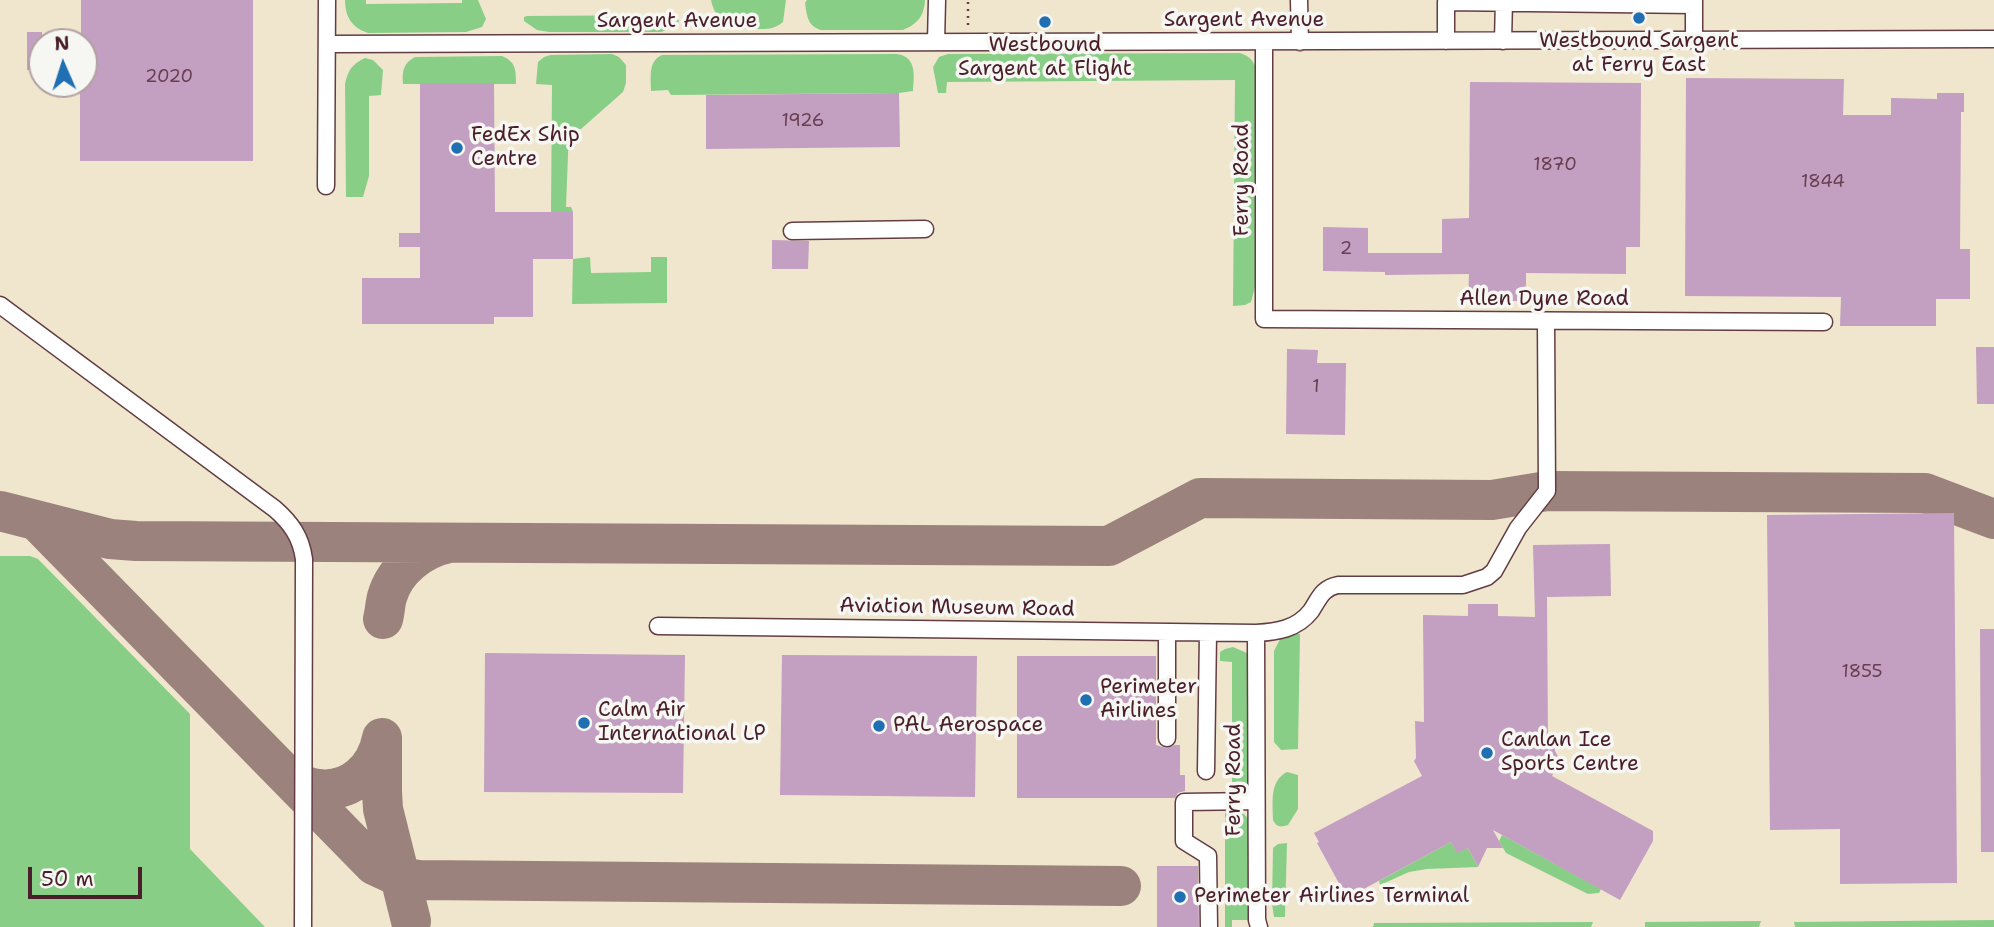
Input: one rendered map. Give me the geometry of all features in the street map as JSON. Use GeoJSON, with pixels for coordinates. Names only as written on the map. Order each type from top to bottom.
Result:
{"type":"FeatureCollection","features":[{"type":"Feature","properties":{"kind":"street"},"geometry":{"type":"LineString","coordinates":[[326,186],[327,0]]}},
{"type":"Feature","properties":{"kind":"street"},"geometry":{"type":"LineString","coordinates":[[936,42],[937,0]]}},
{"type":"Feature","properties":{"kind":"street"},"geometry":{"type":"LineString","coordinates":[[1299,0],[1300,42]]}},
{"type":"Feature","properties":{"kind":"street"},"geometry":{"type":"LineString","coordinates":[[1503,41],[1504,1]]}},
{"type":"Feature","properties":{"kind":"street"},"geometry":{"type":"LineString","coordinates":[[1446,41],[1446,2],[1504,1],[1694,3],[1694,39]]}},
{"type":"Feature","properties":{"kind":"street","name":"Sargent Avenue"},"geometry":{"type":"LineString","coordinates":[[327,44],[1994,39]]}},
{"type":"Feature","properties":{"kind":"street","name":"Ferry Road"},"geometry":{"type":"LineString","coordinates":[[1264,42],[1264,319]]}},
{"type":"Feature","properties":{"kind":"street"},"geometry":{"type":"LineString","coordinates":[[792,231],[925,229]]}},
{"type":"Feature","properties":{"kind":"street"},"geometry":{"type":"LineString","coordinates":[[0,305],[275,509],[296,532],[304,559],[303,927]]}},
{"type":"Feature","properties":{"kind":"street","name":"Allen Dyne Road"},"geometry":{"type":"LineString","coordinates":[[1264,319],[1824,322]]}},
{"type":"Feature","properties":{"kind":"street","name":"Aviation Museum Road"},"geometry":{"type":"LineString","coordinates":[[658,626],[1278,632],[1306,617],[1321,593],[1329,587],[1463,586],[1487,577],[1494,571],[1518,528],[1547,491],[1546,321]]}},
{"type":"Feature","properties":{"kind":"street"},"geometry":{"type":"LineString","coordinates":[[1167,632],[1167,738]]}},
{"type":"Feature","properties":{"kind":"street"},"geometry":{"type":"LineString","coordinates":[[1206,771],[1208,633]]}},
{"type":"Feature","properties":{"kind":"street","name":"Ferry Road"},"geometry":{"type":"LineString","coordinates":[[1255,633],[1259,927]]}},
{"type":"Feature","properties":{"kind":"street"},"geometry":{"type":"LineString","coordinates":[[1209,927],[1208,856],[1185,841],[1184,802],[1256,801]]}},
{"type":"Feature","properties":{"kind":"path"},"geometry":{"type":"LineString","coordinates":[[968,0],[968,24]]}},
{"type":"Feature","properties":{"kind":"green space"},"geometry":{"type":"Polygon","coordinates":[[[345,0],[366,0],[366,4],[462,3],[462,0],[478,0],[486,19],[482,27],[466,32],[368,33],[351,21],[346,12],[345,0]]]}},
{"type":"Feature","properties":{"kind":"green space"},"geometry":{"type":"Polygon","coordinates":[[[711,0],[786,0],[783,22],[768,29],[734,26],[717,15],[711,0]]]}},
{"type":"Feature","properties":{"kind":"green space"},"geometry":{"type":"Polygon","coordinates":[[[807,0],[925,0],[919,19],[903,30],[821,30],[809,20],[805,3],[807,0]]]}},
{"type":"Feature","properties":{"kind":"green space"},"geometry":{"type":"Polygon","coordinates":[[[676,15],[679,21],[675,27],[661,32],[549,32],[537,30],[524,21],[527,16],[676,15]]]}},
{"type":"Feature","properties":{"kind":"green space"},"geometry":{"type":"Polygon","coordinates":[[[1240,53],[1252,60],[1257,72],[1255,287],[1251,302],[1233,306],[1235,80],[947,82],[946,93],[938,93],[933,67],[939,57],[948,54],[1240,53]]]}},
{"type":"Feature","properties":{"kind":"green space"},"geometry":{"type":"Polygon","coordinates":[[[612,54],[626,65],[623,92],[581,129],[569,129],[566,207],[571,207],[573,212],[551,212],[552,85],[536,84],[538,62],[551,55],[612,54]]]}},
{"type":"Feature","properties":{"kind":"green space"},"geometry":{"type":"Polygon","coordinates":[[[897,54],[911,63],[914,73],[913,91],[671,95],[668,90],[651,91],[652,65],[662,55],[897,54]]]}},
{"type":"Feature","properties":{"kind":"green space"},"geometry":{"type":"Polygon","coordinates":[[[502,56],[514,67],[516,84],[403,84],[404,68],[415,57],[502,56]]]}},
{"type":"Feature","properties":{"kind":"green space"},"geometry":{"type":"Polygon","coordinates":[[[365,58],[373,60],[383,70],[381,95],[369,96],[369,176],[363,197],[346,197],[345,84],[351,68],[365,58]]]}},
{"type":"Feature","properties":{"kind":"green space"},"geometry":{"type":"Polygon","coordinates":[[[590,257],[591,273],[651,272],[651,257],[667,257],[667,303],[572,304],[573,259],[590,257]]]}},
{"type":"Feature","properties":{"kind":"green space"},"geometry":{"type":"Polygon","coordinates":[[[0,556],[30,556],[38,559],[190,714],[190,849],[265,927],[0,927],[0,556]]]}},
{"type":"Feature","properties":{"kind":"green space"},"geometry":{"type":"Polygon","coordinates":[[[1291,634],[1300,634],[1298,749],[1281,750],[1274,742],[1274,651],[1280,639],[1291,634]]]}},
{"type":"Feature","properties":{"kind":"green space"},"geometry":{"type":"Polygon","coordinates":[[[1233,647],[1247,653],[1251,658],[1251,778],[1244,789],[1236,793],[1232,793],[1232,662],[1220,661],[1220,652],[1233,647]]]}},
{"type":"Feature","properties":{"kind":"green space"},"geometry":{"type":"Polygon","coordinates":[[[1287,772],[1298,775],[1298,809],[1288,825],[1279,826],[1273,820],[1273,793],[1277,781],[1287,772]]]}},
{"type":"Feature","properties":{"kind":"green space"},"geometry":{"type":"Polygon","coordinates":[[[1225,809],[1240,812],[1250,822],[1249,920],[1232,920],[1232,927],[1225,927],[1225,809]]]}},
{"type":"Feature","properties":{"kind":"green space"},"geometry":{"type":"Polygon","coordinates":[[[1502,835],[1601,889],[1599,893],[1588,894],[1506,853],[1499,841],[1502,835]]]}},
{"type":"Feature","properties":{"kind":"green space"},"geometry":{"type":"Polygon","coordinates":[[[1451,842],[1457,852],[1468,848],[1478,867],[1409,872],[1380,885],[1379,881],[1451,842]]]}},
{"type":"Feature","properties":{"kind":"green space"},"geometry":{"type":"Polygon","coordinates":[[[1287,843],[1285,917],[1274,917],[1273,848],[1287,843]]]}},
{"type":"Feature","properties":{"kind":"green space"},"geometry":{"type":"Polygon","coordinates":[[[1994,920],[1994,927],[1795,927],[1794,922],[1994,920]]]}},
{"type":"Feature","properties":{"kind":"green space"},"geometry":{"type":"Polygon","coordinates":[[[1761,921],[1759,927],[1645,927],[1645,922],[1761,921]]]}},
{"type":"Feature","properties":{"kind":"green space"},"geometry":{"type":"Polygon","coordinates":[[[1593,922],[1591,927],[1373,927],[1374,923],[1593,922]]]}},
{"type":"Feature","properties":{"kind":"building"},"geometry":{"type":"Polygon","coordinates":[[[81,0],[253,0],[253,161],[80,161],[80,98],[98,98],[98,28],[81,28],[81,0]]]}},
{"type":"Feature","properties":{"kind":"building"},"geometry":{"type":"Polygon","coordinates":[[[27,32],[28,32],[28,70],[27,32]]]}},
{"type":"Feature","properties":{"kind":"building"},"geometry":{"type":"Polygon","coordinates":[[[1686,78],[1844,79],[1843,115],[1891,115],[1891,98],[1937,99],[1937,93],[1964,93],[1964,112],[1961,112],[1960,249],[1970,249],[1970,299],[1936,299],[1936,326],[1840,326],[1841,297],[1685,296],[1686,78]]]}},
{"type":"Feature","properties":{"kind":"building"},"geometry":{"type":"Polygon","coordinates":[[[1470,82],[1641,83],[1640,247],[1626,247],[1626,274],[1526,273],[1526,301],[1468,301],[1469,274],[1385,275],[1385,272],[1323,271],[1323,227],[1368,228],[1368,253],[1442,253],[1442,219],[1469,218],[1470,82]]]}},
{"type":"Feature","properties":{"kind":"building","name":"FedEx Ship Centre"},"geometry":{"type":"Polygon","coordinates":[[[420,83],[494,83],[495,212],[573,212],[573,259],[533,259],[533,317],[494,317],[494,324],[362,324],[362,278],[420,278],[420,247],[399,247],[399,233],[420,233],[420,83]]]}},
{"type":"Feature","properties":{"kind":"building"},"geometry":{"type":"Polygon","coordinates":[[[899,93],[900,147],[706,149],[706,95],[899,93]]]}},
{"type":"Feature","properties":{"kind":"building"},"geometry":{"type":"Polygon","coordinates":[[[772,240],[809,241],[808,269],[772,269],[772,240]]]}},
{"type":"Feature","properties":{"kind":"building"},"geometry":{"type":"Polygon","coordinates":[[[1976,347],[1994,347],[1994,404],[1977,404],[1976,347]]]}},
{"type":"Feature","properties":{"kind":"building"},"geometry":{"type":"Polygon","coordinates":[[[1287,349],[1318,350],[1317,363],[1346,363],[1345,435],[1286,434],[1287,349]]]}},
{"type":"Feature","properties":{"kind":"building"},"geometry":{"type":"Polygon","coordinates":[[[1954,513],[1957,883],[1840,884],[1840,829],[1770,830],[1767,515],[1954,513]]]}},
{"type":"Feature","properties":{"kind":"building","name":"Canlan Ice Sports Centre"},"geometry":{"type":"Polygon","coordinates":[[[1610,544],[1611,596],[1547,597],[1548,742],[1555,743],[1555,751],[1560,760],[1552,776],[1653,831],[1653,841],[1620,900],[1493,830],[1503,848],[1487,848],[1478,867],[1468,848],[1457,853],[1451,842],[1347,898],[1314,833],[1422,776],[1414,761],[1415,721],[1424,722],[1423,615],[1468,616],[1468,604],[1498,604],[1498,616],[1535,617],[1533,545],[1610,544]]]}},
{"type":"Feature","properties":{"kind":"building"},"geometry":{"type":"Polygon","coordinates":[[[1980,629],[1994,629],[1994,852],[1981,852],[1980,629]]]}},
{"type":"Feature","properties":{"kind":"building","name":"Calm Air International LP"},"geometry":{"type":"Polygon","coordinates":[[[485,653],[685,655],[683,793],[484,792],[485,653]]]}},
{"type":"Feature","properties":{"kind":"building","name":"PAL Aerospace"},"geometry":{"type":"Polygon","coordinates":[[[782,655],[977,656],[975,797],[780,795],[782,655]]]}},
{"type":"Feature","properties":{"kind":"building","name":"Perimeter Airlines"},"geometry":{"type":"Polygon","coordinates":[[[1017,656],[1156,656],[1156,745],[1166,748],[1180,745],[1180,775],[1185,775],[1185,791],[1178,793],[1175,798],[1017,798],[1017,656]]]}},
{"type":"Feature","properties":{"kind":"building","name":"Perimeter Airlines Terminal"},"geometry":{"type":"Polygon","coordinates":[[[1157,866],[1198,866],[1199,927],[1157,927],[1157,866]]]}},
{"type":"Feature","properties":{"kind":"taxiway"},"geometry":{"type":"LineString","coordinates":[[0,511],[110,539],[136,541],[1109,546],[1200,498],[1492,500],[1547,491],[1925,493],[1994,519]]}},
{"type":"Feature","properties":{"kind":"taxiway"},"geometry":{"type":"LineString","coordinates":[[38,522],[374,865],[400,877],[419,880],[1121,886]]}},
{"type":"Feature","properties":{"kind":"taxiway"},"geometry":{"type":"LineString","coordinates":[[383,619],[391,587],[403,569],[419,555],[449,543]]}},
{"type":"Feature","properties":{"kind":"taxiway"},"geometry":{"type":"LineString","coordinates":[[382,738],[383,809],[411,921]]}},
{"type":"Feature","properties":{"kind":"taxiway"},"geometry":{"type":"LineString","coordinates":[[291,780],[318,789],[330,789],[351,783],[368,769],[382,738]]}},
{"type":"Feature","properties":{"kind":"place","name":"Westbound Sargent at Ferry East"},"geometry":{"type":"Point","coordinates":[1639,18]}},
{"type":"Feature","properties":{"kind":"place","name":"Westbound Sargent at Flight"},"geometry":{"type":"Point","coordinates":[1045,22]}},
{"type":"Feature","properties":{"kind":"place","name":"FedEx Ship Centre"},"geometry":{"type":"Point","coordinates":[457,148]}},
{"type":"Feature","properties":{"kind":"place","name":"Perimeter Airlines"},"geometry":{"type":"Point","coordinates":[1086,700]}},
{"type":"Feature","properties":{"kind":"place","name":"Calm Air International LP"},"geometry":{"type":"Point","coordinates":[584,723]}},
{"type":"Feature","properties":{"kind":"place","name":"PAL Aerospace"},"geometry":{"type":"Point","coordinates":[879,726]}},
{"type":"Feature","properties":{"kind":"place","name":"Canlan Ice Sports Centre"},"geometry":{"type":"Point","coordinates":[1487,753]}},
{"type":"Feature","properties":{"kind":"place","name":"Perimeter Airlines Terminal"},"geometry":{"type":"Point","coordinates":[1180,897]}}]}
